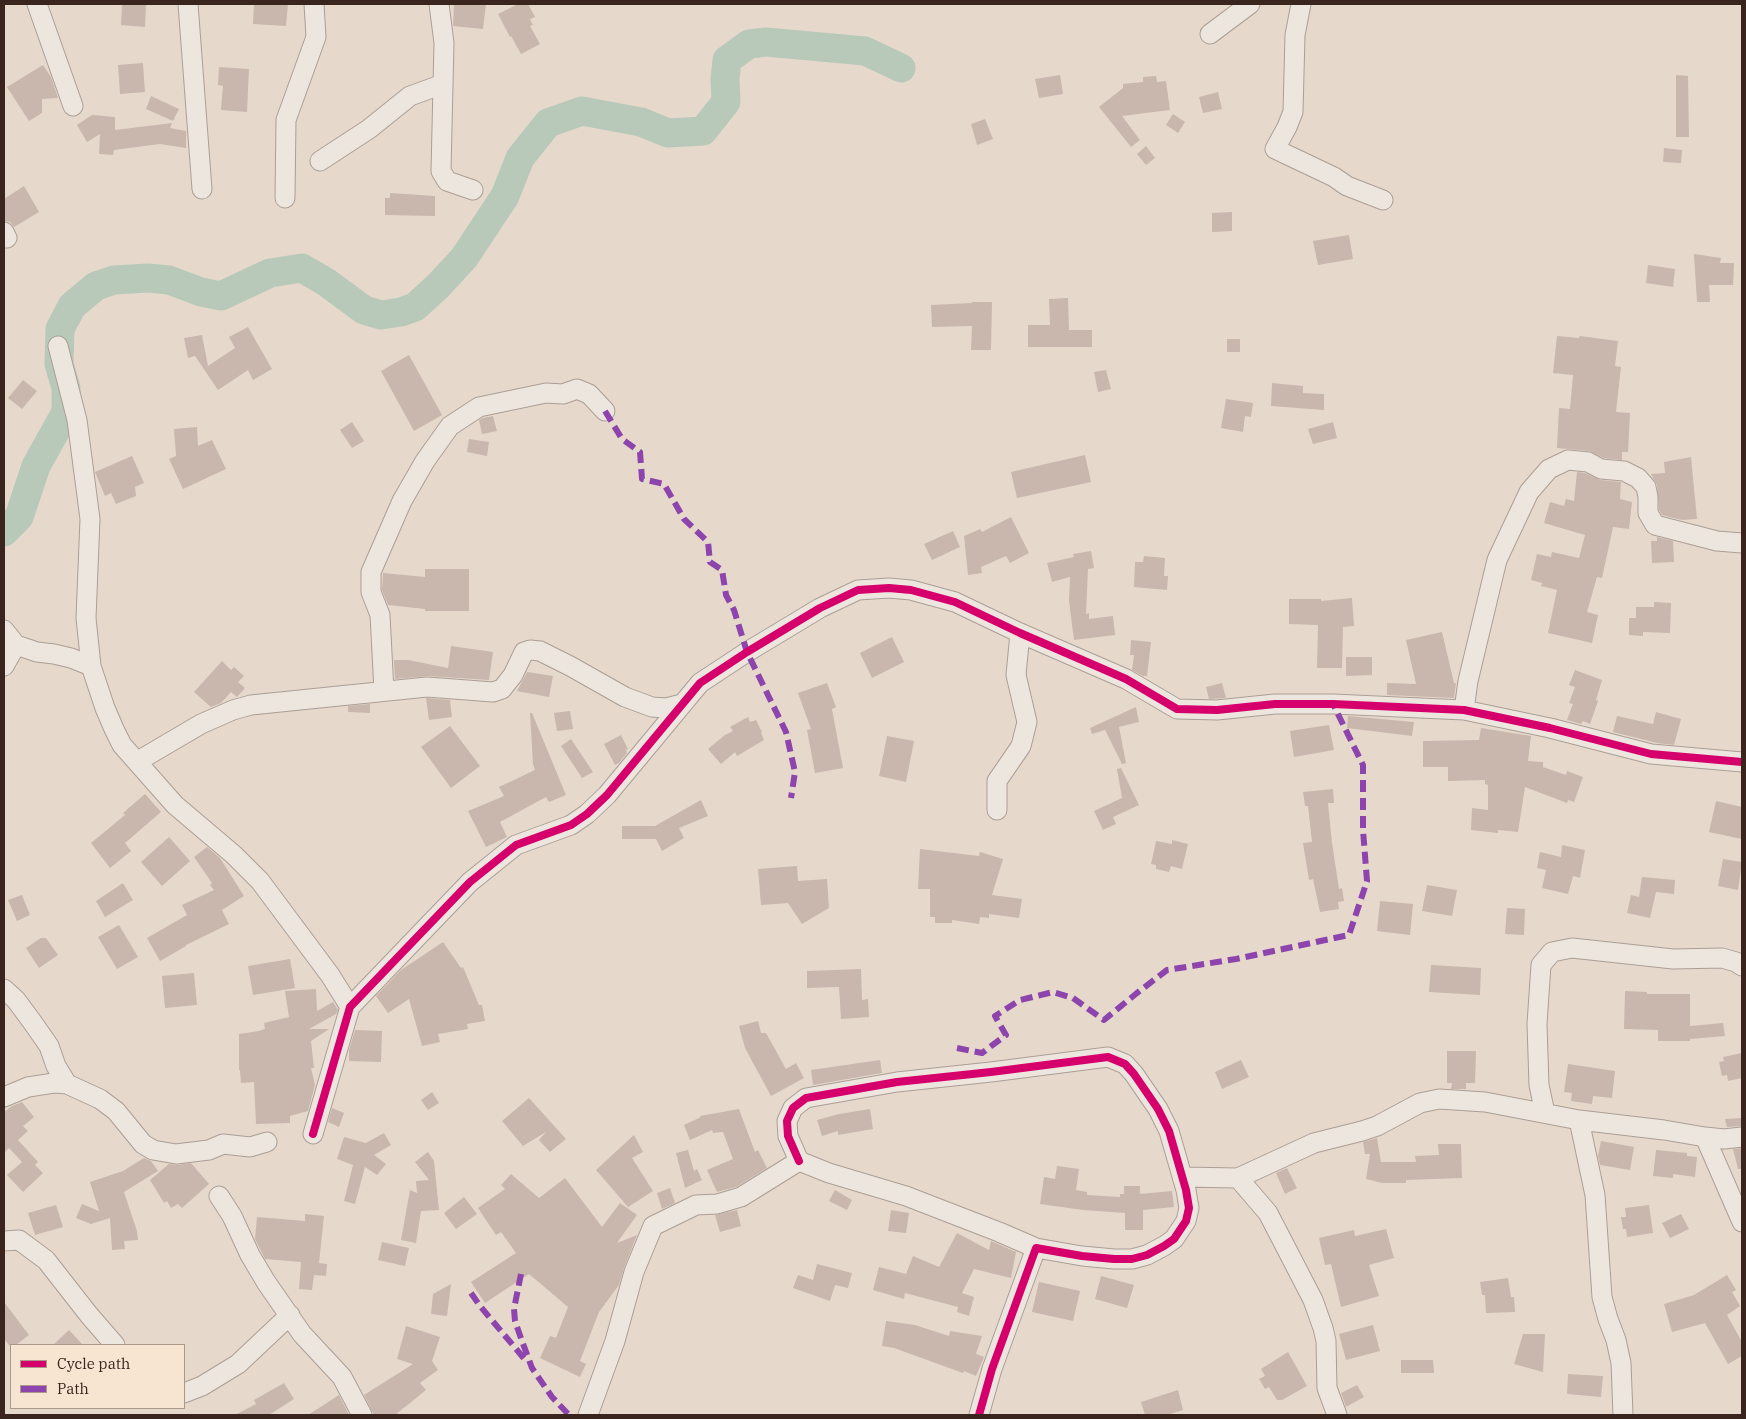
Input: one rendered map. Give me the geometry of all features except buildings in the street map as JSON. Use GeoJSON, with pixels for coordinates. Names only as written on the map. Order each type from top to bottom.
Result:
{"type":"FeatureCollection","features":[{"type":"Feature","properties":{"kind":"street"},"geometry":{"type":"LineString","coordinates":[[37,4],[73,106]]}},
{"type":"Feature","properties":{"kind":"street"},"geometry":{"type":"LineString","coordinates":[[188,4],[202,189]]}},
{"type":"Feature","properties":{"kind":"street"},"geometry":{"type":"LineString","coordinates":[[285,198],[286,120],[316,37],[314,4]]}},
{"type":"Feature","properties":{"kind":"street"},"geometry":{"type":"LineString","coordinates":[[439,4],[444,43],[441,171],[447,181],[473,190]]}},
{"type":"Feature","properties":{"kind":"street"},"geometry":{"type":"LineString","coordinates":[[1210,34],[1250,4]]}},
{"type":"Feature","properties":{"kind":"street"},"geometry":{"type":"LineString","coordinates":[[1301,4],[1295,35],[1293,112],[1275,149],[1334,177],[1347,186],[1383,200]]}},
{"type":"Feature","properties":{"kind":"street"},"geometry":{"type":"LineString","coordinates":[[320,161],[369,129],[410,96],[443,84]]}},
{"type":"Feature","properties":{"kind":"street"},"geometry":{"type":"LineString","coordinates":[[58,346],[77,420],[90,519],[86,618],[91,666],[114,729],[122,745],[175,805],[234,854],[260,881],[330,975],[350,1007]]}},
{"type":"Feature","properties":{"kind":"street"},"geometry":{"type":"LineString","coordinates":[[384,691],[380,616],[371,592],[372,572],[402,501],[425,461],[450,426],[479,407],[546,393],[563,394],[577,389],[589,394],[605,411]]}},
{"type":"Feature","properties":{"kind":"street"},"geometry":{"type":"LineString","coordinates":[[1464,710],[1468,681],[1497,560],[1529,492],[1549,469],[1568,460],[1588,462],[1601,469],[1624,471],[1638,478],[1646,486],[1648,513],[1655,525],[1717,541],[1742,543]]}},
{"type":"Feature","properties":{"kind":"street"},"geometry":{"type":"LineString","coordinates":[[313,1134],[350,1007],[396,957],[478,876],[516,845],[571,825],[587,814],[607,795],[700,683],[746,652],[820,608],[858,590],[889,588],[911,590],[955,602],[1020,633],[1126,679],[1177,708],[1217,710],[1275,704],[1334,704],[1464,710],[1550,728],[1652,754],[1742,762]]}},
{"type":"Feature","properties":{"kind":"street"},"geometry":{"type":"LineString","coordinates":[[4,630],[16,645],[37,652],[71,658],[91,666]]}},
{"type":"Feature","properties":{"kind":"street"},"geometry":{"type":"LineString","coordinates":[[997,810],[997,781],[1021,746],[1027,722],[1016,675],[1020,633]]}},
{"type":"Feature","properties":{"kind":"street"},"geometry":{"type":"LineString","coordinates":[[4,666],[16,645]]}},
{"type":"Feature","properties":{"kind":"street"},"geometry":{"type":"LineString","coordinates":[[138,762],[201,724],[233,710],[251,705],[427,687],[493,692],[502,689],[513,675],[524,652],[530,650],[540,651],[625,697],[652,707],[666,708],[682,704]]}},
{"type":"Feature","properties":{"kind":"street"},"geometry":{"type":"LineString","coordinates":[[1545,1113],[1539,1085],[1537,1024],[1541,965],[1552,952],[1572,948],[1673,959],[1722,958],[1742,966]]}},
{"type":"Feature","properties":{"kind":"street"},"geometry":{"type":"LineString","coordinates":[[4,988],[16,1000],[49,1046],[56,1066],[67,1084]]}},
{"type":"Feature","properties":{"kind":"street"},"geometry":{"type":"LineString","coordinates":[[1108,1057],[1125,1064],[1158,1109],[1170,1131],[1189,1208],[1186,1222],[1174,1239],[1164,1246],[1147,1255],[1132,1259],[1114,1260],[1036,1248],[906,1196],[829,1173],[799,1160],[788,1136],[787,1120],[793,1108],[806,1098],[897,1082],[1108,1057]]}},
{"type":"Feature","properties":{"kind":"street"},"geometry":{"type":"LineString","coordinates":[[4,1097],[28,1087],[54,1083],[67,1084],[100,1099],[116,1111],[143,1144],[153,1150],[176,1154],[209,1150],[224,1144],[250,1147],[267,1142]]}},
{"type":"Feature","properties":{"kind":"street"},"geometry":{"type":"LineString","coordinates":[[1182,1178],[1238,1178],[1314,1143],[1362,1132],[1420,1103],[1439,1099],[1485,1102],[1579,1120],[1705,1137],[1724,1139],[1742,1137]]}},
{"type":"Feature","properties":{"kind":"street"},"geometry":{"type":"LineString","coordinates":[[1579,1120],[1596,1194],[1602,1297],[1616,1340],[1621,1363],[1623,1415]]}},
{"type":"Feature","properties":{"kind":"street"},"geometry":{"type":"LineString","coordinates":[[1705,1137],[1742,1222]]}},
{"type":"Feature","properties":{"kind":"street"},"geometry":{"type":"LineString","coordinates":[[588,1415],[615,1341],[634,1272],[653,1226],[696,1205],[717,1204],[741,1197],[799,1160]]}},
{"type":"Feature","properties":{"kind":"street"},"geometry":{"type":"LineString","coordinates":[[1238,1178],[1268,1213],[1313,1300],[1326,1341],[1327,1388],[1337,1415]]}},
{"type":"Feature","properties":{"kind":"street"},"geometry":{"type":"LineString","coordinates":[[219,1196],[232,1216],[266,1282],[302,1334],[342,1377],[362,1415]]}},
{"type":"Feature","properties":{"kind":"street"},"geometry":{"type":"LineString","coordinates":[[4,1241],[19,1240],[46,1260],[114,1344]]}},
{"type":"Feature","properties":{"kind":"street"},"geometry":{"type":"LineString","coordinates":[[979,1415],[992,1369],[1036,1248]]}},
{"type":"Feature","properties":{"kind":"street"},"geometry":{"type":"LineString","coordinates":[[185,1393],[202,1386],[238,1364],[290,1315]]}},
{"type":"Feature","properties":{"kind":"waterway"},"geometry":{"type":"LineString","coordinates":[[4,532],[19,517],[36,466],[66,412],[66,388],[59,364],[60,329],[72,306],[96,286],[114,280],[148,278],[169,280],[201,292],[221,296],[270,273],[302,268],[326,282],[364,310],[381,315],[401,312],[415,307],[464,258],[505,196],[520,158],[548,123],[582,111],[641,122],[668,133],[703,131],[726,102],[725,79],[727,60],[749,44],[766,42],[865,51],[901,68]]}},
{"type":"Feature","properties":{"kind":"marked path"},"geometry":{"type":"LineString","coordinates":[[605,411],[622,439],[640,452],[642,479],[664,484],[684,519],[708,542],[710,562],[722,570],[726,595],[734,610],[747,652],[786,732],[795,772],[791,798]]}},
{"type":"Feature","properties":{"kind":"marked path"},"geometry":{"type":"LineString","coordinates":[[957,1048],[982,1053],[1006,1035],[995,1016],[1020,1000],[1053,992],[1073,998],[1104,1020],[1167,970],[1236,959],[1349,935],[1367,881],[1363,830],[1363,765],[1333,704]]}},
{"type":"Feature","properties":{"kind":"marked path"},"geometry":{"type":"LineString","coordinates":[[521,1274],[514,1309],[515,1321],[532,1368],[552,1397],[569,1415]]}},
{"type":"Feature","properties":{"kind":"marked path"},"geometry":{"type":"LineString","coordinates":[[471,1293],[527,1362]]}},
{"type":"Feature","properties":{"kind":"cycle path"},"geometry":{"type":"LineString","coordinates":[[313,1134],[350,1007],[470,882],[516,845],[571,825],[587,814],[607,795],[700,683],[820,608],[858,590],[889,588],[911,590],[955,602],[1020,633],[1126,679],[1177,709],[1217,710],[1275,704],[1333,704],[1464,710],[1550,728],[1651,754],[1742,762]]}},
{"type":"Feature","properties":{"kind":"cycle path"},"geometry":{"type":"LineString","coordinates":[[799,1161],[788,1136],[787,1121],[793,1108],[806,1098],[897,1082],[1108,1057],[1125,1064],[1134,1074],[1158,1109],[1169,1131],[1186,1190],[1189,1208],[1186,1221],[1174,1239],[1147,1255],[1132,1259],[1082,1256],[1036,1248],[992,1369],[979,1415]]}}]}
